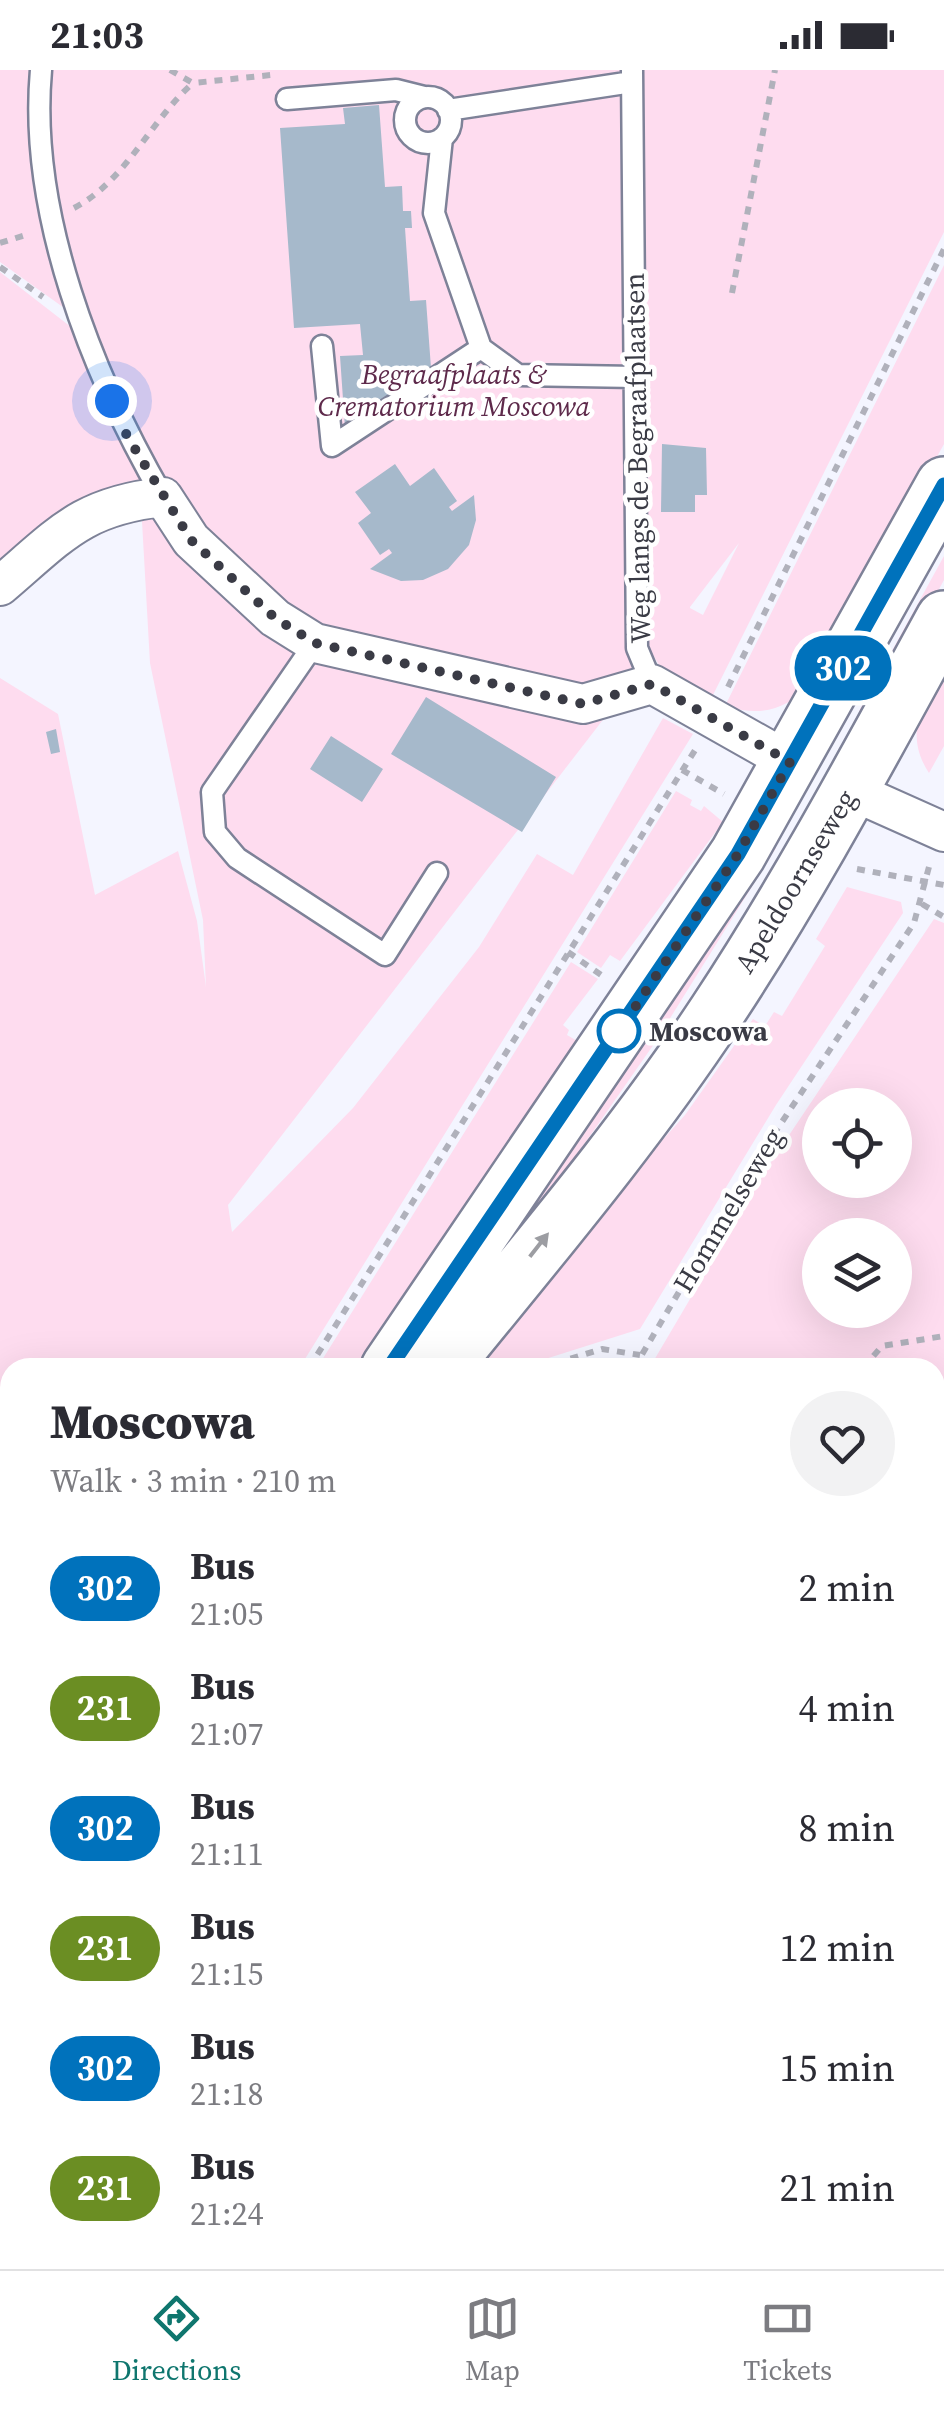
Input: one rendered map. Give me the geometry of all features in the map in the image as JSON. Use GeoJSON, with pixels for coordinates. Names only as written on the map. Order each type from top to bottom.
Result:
{"type":"FeatureCollection","features":[{"type":"Feature","properties":{"kind":"main road"},"geometry":{"type":"LineString","coordinates":[[397,1358],[738,854],[944,486]]}},
{"type":"Feature","properties":{"kind":"main road","name":"Apeldoornseweg"},"geometry":{"type":"LineString","coordinates":[[450,1358],[672,1075],[784,904],[944,618]]}},
{"type":"Feature","properties":{"kind":"main road"},"geometry":{"type":"LineString","coordinates":[[790,762],[850,790]]}},
{"type":"Feature","properties":{"kind":"street"},"geometry":{"type":"LineString","coordinates":[[0,586],[88,515],[163,496],[191,540],[275,618],[315,643],[583,704],[652,684]]}},
{"type":"Feature","properties":{"kind":"street","name":"Weg langs de Begraafplaatsen"},"geometry":{"type":"LineString","coordinates":[[652,684],[790,762]]}},
{"type":"Feature","properties":{"kind":"street"},"geometry":{"type":"LineString","coordinates":[[850,790],[944,832]]}},
{"type":"Feature","properties":{"kind":"lane"},"geometry":{"type":"LineString","coordinates":[[41,70],[38,139],[80,325],[127,436],[163,496]]}},
{"type":"Feature","properties":{"kind":"lane"},"geometry":{"type":"LineString","coordinates":[[448,110],[632,76]]}},
{"type":"Feature","properties":{"kind":"lane","name":"Weg langs de Begraafplaatsen"},"geometry":{"type":"LineString","coordinates":[[632,76],[637,648],[652,684]]}},
{"type":"Feature","properties":{"kind":"lane"},"geometry":{"type":"LineString","coordinates":[[287,98],[396,90],[438,100],[448,110],[450,126],[442,138],[434,214],[481,348],[518,375],[636,377]]}},
{"type":"Feature","properties":{"kind":"lane"},"geometry":{"type":"LineString","coordinates":[[424,97],[407,110],[408,132],[427,142],[442,138]]}},
{"type":"Feature","properties":{"kind":"lane"},"geometry":{"type":"LineString","coordinates":[[322,346],[332,446],[481,348]]}},
{"type":"Feature","properties":{"kind":"lane"},"geometry":{"type":"LineString","coordinates":[[315,643],[212,792],[215,832],[238,858],[385,955],[437,872]]}},
{"type":"Feature","properties":{"kind":"path"},"geometry":{"type":"LineString","coordinates":[[170,70],[192,83]]}},
{"type":"Feature","properties":{"kind":"path"},"geometry":{"type":"LineString","coordinates":[[732,293],[775,70]]}},
{"type":"Feature","properties":{"kind":"path"},"geometry":{"type":"LineString","coordinates":[[54,219],[112,181],[169,104],[192,83],[278,74]]}},
{"type":"Feature","properties":{"kind":"path"},"geometry":{"type":"LineString","coordinates":[[711,720],[944,249]]}},
{"type":"Feature","properties":{"kind":"path"},"geometry":{"type":"LineString","coordinates":[[315,1358],[673,783]]}},
{"type":"Feature","properties":{"kind":"path"},"geometry":{"type":"LineString","coordinates":[[922,883],[944,885]]}},
{"type":"Feature","properties":{"kind":"path","name":"Hommelseweg"},"geometry":{"type":"LineString","coordinates":[[640,1356],[758,1158],[922,904],[944,917]]}},
{"type":"Feature","properties":{"kind":"path"},"geometry":{"type":"LineString","coordinates":[[872,1358],[882,1346],[944,1336]]}},
{"type":"Feature","properties":{"kind":"path"},"geometry":{"type":"LineString","coordinates":[[573,1358],[602,1349],[640,1356]]}},
{"type":"Feature","properties":{"kind":"green space"},"geometry":{"type":"Polygon","coordinates":[[[0,70],[33,70],[37,163],[67,310],[0,262],[0,70]]]}},
{"type":"Feature","properties":{"kind":"green space","name":"Begraafplaats & Crematorium Moscowa"},"geometry":{"type":"Polygon","coordinates":[[[49,70],[944,70],[944,232],[711,699],[662,670],[653,655],[228,1205],[232,1232],[353,1108],[479,947],[537,854],[573,875],[663,718],[693,734],[306,1358],[0,1358],[0,678],[58,714],[95,895],[178,851],[197,921],[206,987],[203,920],[150,663],[140,486],[0,573],[0,272],[71,327],[96,393],[138,468],[90,327],[49,161],[49,70]],[[739,543],[690,607],[703,615],[739,543]]]}},
{"type":"Feature","properties":{"kind":"green space"},"geometry":{"type":"Polygon","coordinates":[[[944,265],[944,444],[812,683],[793,700],[773,709],[751,711],[725,706],[944,265]]]}},
{"type":"Feature","properties":{"kind":"green space"},"geometry":{"type":"Polygon","coordinates":[[[944,556],[944,580],[859,735],[853,733],[860,709],[944,556]]]}},
{"type":"Feature","properties":{"kind":"green space"},"geometry":{"type":"Polygon","coordinates":[[[944,659],[944,746],[929,773],[917,744],[917,729],[924,702],[944,659]]]}},
{"type":"Feature","properties":{"kind":"green space"},"geometry":{"type":"Polygon","coordinates":[[[676,791],[692,800],[690,805],[701,811],[704,806],[723,822],[620,961],[610,955],[601,968],[577,952],[676,791]]]}},
{"type":"Feature","properties":{"kind":"green space"},"geometry":{"type":"Polygon","coordinates":[[[767,843],[776,848],[654,1044],[486,1285],[422,1354],[767,843]]]}},
{"type":"Feature","properties":{"kind":"green space"},"geometry":{"type":"Polygon","coordinates":[[[847,887],[901,902],[903,913],[776,1105],[640,1329],[548,1358],[467,1358],[685,1115],[753,1019],[765,1026],[774,1012],[782,1016],[825,946],[816,939],[847,887]]]}},
{"type":"Feature","properties":{"kind":"green space"},"geometry":{"type":"Polygon","coordinates":[[[934,919],[944,923],[944,1358],[655,1358],[802,1116],[802,1198],[912,1198],[912,1088],[821,1088],[934,919]]]}},
{"type":"Feature","properties":{"kind":"green space"},"geometry":{"type":"Polygon","coordinates":[[[571,962],[598,979],[563,1025],[569,1030],[567,1035],[579,1042],[375,1358],[323,1358],[571,962]]]}},
{"type":"Feature","properties":{"kind":"building"},"geometry":{"type":"Polygon","coordinates":[[[379,105],[385,187],[402,186],[403,211],[411,211],[412,228],[405,228],[410,301],[426,300],[431,368],[345,428],[340,356],[363,355],[360,324],[294,328],[280,128],[345,124],[343,108],[379,105]]]}},
{"type":"Feature","properties":{"kind":"building"},"geometry":{"type":"Polygon","coordinates":[[[662,444],[706,448],[707,495],[695,495],[695,512],[661,512],[662,444]]]}},
{"type":"Feature","properties":{"kind":"building"},"geometry":{"type":"Polygon","coordinates":[[[395,464],[410,486],[434,468],[457,501],[449,507],[452,511],[474,495],[476,520],[469,545],[448,569],[423,580],[401,581],[370,569],[392,553],[389,549],[380,555],[358,523],[371,513],[355,492],[395,464]]]}},
{"type":"Feature","properties":{"kind":"building"},"geometry":{"type":"Polygon","coordinates":[[[426,697],[556,777],[522,832],[391,754],[426,697]]]}},
{"type":"Feature","properties":{"kind":"building"},"geometry":{"type":"Polygon","coordinates":[[[56,729],[60,752],[51,754],[46,732],[56,729]]]}},
{"type":"Feature","properties":{"kind":"building"},"geometry":{"type":"Polygon","coordinates":[[[331,736],[383,769],[362,802],[310,769],[331,736]]]}},
{"type":"Feature","properties":{"kind":"bus line","name":"302"},"geometry":{"type":"LineString","coordinates":[[397,1358],[738,854],[944,485]]}},
{"type":"Feature","properties":{"kind":"place","name":"Moscowa"},"geometry":{"type":"Point","coordinates":[619,1031]}},
{"type":"Feature","properties":{"kind":"route"},"geometry":{"type":"LineString","coordinates":[[112,401],[127,436],[191,540],[294,632],[315,643],[354,654],[583,704],[652,684],[790,762],[738,854],[619,1031]]}}]}
